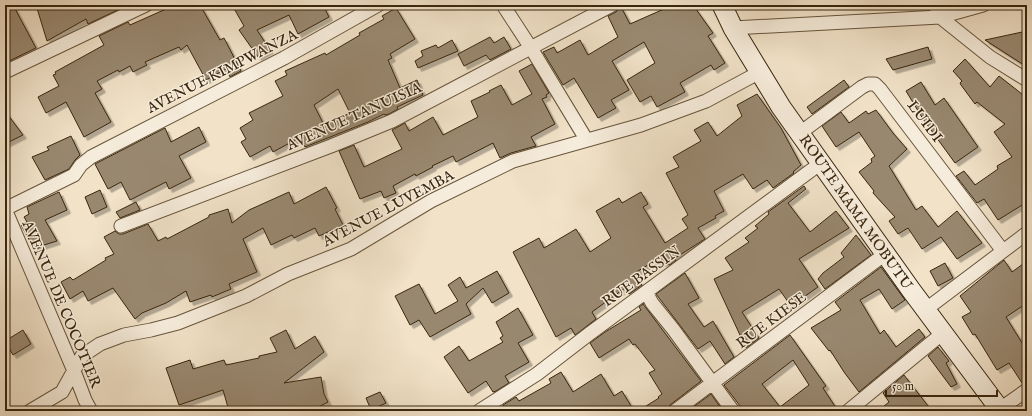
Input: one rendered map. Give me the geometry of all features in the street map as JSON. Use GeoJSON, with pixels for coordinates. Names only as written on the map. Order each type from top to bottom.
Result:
{"type":"FeatureCollection","features":[{"type":"Feature","properties":{"kind":"street"},"geometry":{"type":"LineString","coordinates":[[8,71],[146,5]]}},
{"type":"Feature","properties":{"kind":"street","name":"AVENUE KIMPWANZA"},"geometry":{"type":"LineString","coordinates":[[5,209],[74,175],[81,165],[91,156],[284,58],[378,5]]}},
{"type":"Feature","properties":{"kind":"street"},"geometry":{"type":"LineString","coordinates":[[503,5],[586,139]]}},
{"type":"Feature","properties":{"kind":"street","name":"AVENUE TANUISIA"},"geometry":{"type":"LineString","coordinates":[[121,226],[392,121],[612,5]]}},
{"type":"Feature","properties":{"kind":"street","name":"ROUTE MAMA MOBUTU"},"geometry":{"type":"LineString","coordinates":[[722,5],[733,28],[781,107],[885,254],[1000,410]]}},
{"type":"Feature","properties":{"kind":"street"},"geometry":{"type":"LineString","coordinates":[[733,28],[938,11],[983,5]]}},
{"type":"Feature","properties":{"kind":"street"},"geometry":{"type":"LineString","coordinates":[[938,11],[990,57],[1027,80]]}},
{"type":"Feature","properties":{"kind":"street","name":"AVENUE LUVEMBA"},"geometry":{"type":"LineString","coordinates":[[30,411],[62,392],[82,356],[100,344],[124,335],[178,323],[246,296],[288,274],[351,249],[431,201],[513,162],[586,139],[641,125],[706,101],[760,72]]}},
{"type":"Feature","properties":{"kind":"street","name":"LUIDI"},"geometry":{"type":"LineString","coordinates":[[800,134],[862,87],[868,84],[875,84],[1003,251]]}},
{"type":"Feature","properties":{"kind":"street","name":"RUE BASSIN"},"geometry":{"type":"LineString","coordinates":[[479,411],[537,374],[821,163]]}},
{"type":"Feature","properties":{"kind":"street","name":"AVENUE DE COCOTIER"},"geometry":{"type":"LineString","coordinates":[[5,209],[74,370],[85,400],[91,411]]}},
{"type":"Feature","properties":{"kind":"street"},"geometry":{"type":"LineString","coordinates":[[926,310],[1027,233]]}},
{"type":"Feature","properties":{"kind":"street","name":"RUE KIESE"},"geometry":{"type":"LineString","coordinates":[[675,411],[885,254]]}},
{"type":"Feature","properties":{"kind":"street"},"geometry":{"type":"LineString","coordinates":[[646,292],[733,411]]}},
{"type":"Feature","properties":{"kind":"street"},"geometry":{"type":"LineString","coordinates":[[848,411],[943,333]]}},
{"type":"Feature","properties":{"kind":"street"},"geometry":{"type":"LineString","coordinates":[[1000,410],[1027,390]]}},
{"type":"Feature","properties":{"kind":"building"},"geometry":{"type":"Polygon","coordinates":[[[5,5],[13,5],[36,48],[5,63],[5,5]]]}},
{"type":"Feature","properties":{"kind":"building"},"geometry":{"type":"Polygon","coordinates":[[[36,5],[120,5],[122,8],[88,24],[86,19],[47,41],[36,5]]]}},
{"type":"Feature","properties":{"kind":"building"},"geometry":{"type":"Polygon","coordinates":[[[177,5],[181,10],[190,5],[200,5],[220,40],[224,38],[241,71],[230,77],[226,69],[206,80],[187,45],[181,50],[179,47],[145,62],[147,65],[133,72],[130,66],[119,72],[118,70],[97,81],[102,89],[95,93],[111,122],[84,137],[66,102],[46,113],[38,97],[59,86],[53,75],[56,74],[55,72],[104,45],[99,36],[128,22],[130,25],[177,5]]]}},
{"type":"Feature","properties":{"kind":"building"},"geometry":{"type":"Polygon","coordinates":[[[232,5],[323,5],[329,17],[298,34],[289,15],[257,30],[270,50],[258,57],[239,30],[244,26],[232,5]]]}},
{"type":"Feature","properties":{"kind":"building"},"geometry":{"type":"Polygon","coordinates":[[[673,5],[693,5],[713,33],[708,36],[725,63],[714,70],[711,65],[680,83],[685,92],[657,107],[651,96],[640,102],[627,80],[655,63],[644,42],[612,61],[629,90],[611,100],[616,108],[598,118],[574,78],[563,85],[543,52],[554,47],[557,53],[580,40],[588,55],[618,37],[608,16],[616,12],[619,8],[621,7],[630,24],[673,5]]]}},
{"type":"Feature","properties":{"kind":"building"},"geometry":{"type":"Polygon","coordinates":[[[396,8],[415,39],[390,54],[392,58],[388,60],[400,88],[417,80],[423,95],[397,107],[398,109],[389,114],[384,114],[368,122],[305,147],[299,138],[273,152],[270,146],[250,157],[241,142],[246,139],[240,128],[253,120],[249,113],[283,96],[275,81],[287,75],[285,71],[325,53],[326,55],[360,35],[359,33],[384,19],[382,16],[396,8]],[[338,89],[314,105],[324,125],[350,113],[338,89]]]}},
{"type":"Feature","properties":{"kind":"building"},"geometry":{"type":"Polygon","coordinates":[[[1027,31],[1027,67],[985,40],[1027,31]]]}},
{"type":"Feature","properties":{"kind":"building"},"geometry":{"type":"Polygon","coordinates":[[[490,37],[494,43],[504,37],[511,49],[490,60],[486,55],[464,66],[458,54],[490,37]]]}},
{"type":"Feature","properties":{"kind":"building"},"geometry":{"type":"Polygon","coordinates":[[[452,40],[458,51],[418,68],[415,61],[423,56],[421,51],[436,45],[438,48],[452,40]]]}},
{"type":"Feature","properties":{"kind":"building"},"geometry":{"type":"Polygon","coordinates":[[[928,47],[932,59],[893,70],[886,59],[928,47]]]}},
{"type":"Feature","properties":{"kind":"building"},"geometry":{"type":"Polygon","coordinates":[[[965,59],[990,87],[999,76],[1027,98],[1027,202],[998,220],[984,199],[977,203],[956,176],[964,171],[975,185],[998,169],[997,166],[1012,157],[994,132],[1005,124],[977,102],[975,104],[961,85],[960,83],[962,81],[953,71],[965,59]]]}},
{"type":"Feature","properties":{"kind":"building"},"geometry":{"type":"Polygon","coordinates":[[[532,64],[549,93],[546,95],[547,97],[542,99],[555,124],[531,137],[536,146],[511,153],[500,158],[493,143],[456,162],[453,156],[416,176],[415,174],[393,186],[396,193],[384,198],[381,191],[360,199],[339,151],[354,145],[364,167],[402,149],[392,130],[405,123],[409,131],[433,117],[443,135],[478,117],[471,101],[501,85],[512,105],[532,94],[519,71],[532,64]]]}},
{"type":"Feature","properties":{"kind":"building"},"geometry":{"type":"Polygon","coordinates":[[[844,80],[849,87],[812,114],[807,107],[844,80]]]}},
{"type":"Feature","properties":{"kind":"building"},"geometry":{"type":"Polygon","coordinates":[[[921,82],[935,105],[944,98],[978,147],[955,163],[923,119],[906,91],[921,82]]]}},
{"type":"Feature","properties":{"kind":"building"},"geometry":{"type":"Polygon","coordinates":[[[757,94],[781,128],[801,165],[793,172],[794,173],[773,188],[767,180],[753,189],[743,174],[714,191],[724,211],[715,216],[716,218],[698,228],[705,239],[675,258],[676,260],[670,265],[658,261],[653,262],[633,274],[642,285],[629,294],[625,288],[592,312],[596,319],[575,335],[571,328],[556,337],[513,252],[539,238],[544,248],[576,229],[590,252],[611,238],[596,211],[619,198],[622,203],[641,192],[648,204],[643,207],[665,243],[688,228],[682,219],[688,215],[666,173],[679,167],[673,157],[701,141],[694,130],[708,122],[717,136],[742,116],[737,105],[757,94]]]}},
{"type":"Feature","properties":{"kind":"building"},"geometry":{"type":"Polygon","coordinates":[[[876,110],[907,149],[889,166],[916,210],[922,206],[938,227],[957,211],[982,243],[957,259],[941,237],[922,249],[908,228],[898,234],[889,221],[895,217],[873,193],[874,191],[859,172],[872,162],[871,159],[875,156],[859,132],[836,147],[822,126],[841,112],[849,123],[866,111],[868,114],[876,110]]]}},
{"type":"Feature","properties":{"kind":"building"},"geometry":{"type":"Polygon","coordinates":[[[5,111],[23,135],[5,144],[5,111]]]}},
{"type":"Feature","properties":{"kind":"building"},"geometry":{"type":"Polygon","coordinates":[[[199,127],[206,142],[179,156],[191,178],[169,189],[166,182],[130,200],[121,182],[108,189],[95,164],[165,128],[171,142],[199,127]]]}},
{"type":"Feature","properties":{"kind":"building"},"geometry":{"type":"Polygon","coordinates":[[[71,136],[80,155],[69,169],[45,180],[32,157],[49,150],[47,147],[71,136]]]}},
{"type":"Feature","properties":{"kind":"building"},"geometry":{"type":"Polygon","coordinates":[[[804,186],[806,189],[788,203],[810,232],[836,211],[849,228],[799,259],[818,287],[791,306],[779,289],[742,312],[759,338],[746,348],[714,279],[733,270],[725,258],[749,242],[745,238],[758,228],[755,226],[769,214],[768,212],[804,186]]]}},
{"type":"Feature","properties":{"kind":"building"},"geometry":{"type":"Polygon","coordinates":[[[326,187],[337,208],[335,209],[343,225],[319,236],[315,228],[294,238],[292,235],[271,245],[263,228],[243,239],[257,272],[229,284],[231,289],[212,297],[211,295],[190,302],[186,291],[166,303],[142,313],[135,319],[113,288],[88,301],[83,291],[70,299],[61,282],[70,277],[73,280],[106,260],[105,258],[114,254],[104,237],[115,231],[119,234],[123,234],[148,224],[158,241],[166,237],[167,239],[209,217],[209,215],[228,209],[232,223],[249,210],[289,192],[294,204],[326,187]]]}},
{"type":"Feature","properties":{"kind":"building"},"geometry":{"type":"Polygon","coordinates":[[[100,190],[107,207],[92,214],[85,197],[100,190]]]}},
{"type":"Feature","properties":{"kind":"building"},"geometry":{"type":"Polygon","coordinates":[[[59,192],[67,210],[45,220],[57,241],[44,245],[35,250],[21,225],[27,222],[24,217],[29,214],[27,207],[59,192]]]}},
{"type":"Feature","properties":{"kind":"building"},"geometry":{"type":"Polygon","coordinates":[[[136,202],[140,210],[120,218],[116,212],[136,202]]]}},
{"type":"Feature","properties":{"kind":"building"},"geometry":{"type":"Polygon","coordinates":[[[856,235],[871,255],[825,289],[818,279],[823,273],[844,257],[841,253],[856,235]]]}},
{"type":"Feature","properties":{"kind":"building"},"geometry":{"type":"Polygon","coordinates":[[[1004,260],[1012,272],[1027,261],[1027,303],[1006,317],[1027,351],[1027,382],[1022,383],[1009,363],[997,370],[975,334],[973,335],[962,317],[971,312],[960,296],[1004,260]]]}},
{"type":"Feature","properties":{"kind":"building"},"geometry":{"type":"Polygon","coordinates":[[[945,263],[953,278],[938,286],[930,271],[945,263]]]}},
{"type":"Feature","properties":{"kind":"building"},"geometry":{"type":"Polygon","coordinates":[[[881,267],[905,300],[892,309],[879,289],[860,300],[880,334],[884,330],[896,347],[919,329],[925,337],[859,392],[830,350],[829,351],[811,328],[841,310],[835,302],[881,267]]]}},
{"type":"Feature","properties":{"kind":"building"},"geometry":{"type":"Polygon","coordinates":[[[497,271],[509,293],[492,303],[483,288],[466,304],[471,314],[430,337],[419,320],[410,325],[395,296],[419,284],[435,314],[458,301],[448,285],[460,277],[466,288],[497,271]]]}},
{"type":"Feature","properties":{"kind":"building"},"geometry":{"type":"Polygon","coordinates":[[[685,273],[699,298],[688,304],[704,327],[713,321],[734,357],[725,364],[710,341],[698,349],[656,294],[685,273]]]}},
{"type":"Feature","properties":{"kind":"building"},"geometry":{"type":"Polygon","coordinates":[[[643,304],[701,381],[670,405],[667,411],[638,411],[659,398],[658,397],[662,394],[649,373],[655,370],[635,344],[633,345],[629,339],[599,358],[590,343],[641,310],[639,307],[643,304]]]}},
{"type":"Feature","properties":{"kind":"building"},"geometry":{"type":"Polygon","coordinates":[[[518,308],[533,335],[518,343],[529,362],[505,376],[509,383],[496,391],[493,392],[486,381],[468,393],[444,357],[459,346],[469,361],[503,342],[500,338],[503,336],[496,322],[518,308]]]}},
{"type":"Feature","properties":{"kind":"building"},"geometry":{"type":"Polygon","coordinates":[[[23,330],[31,344],[13,355],[5,341],[23,330]]]}},
{"type":"Feature","properties":{"kind":"building"},"geometry":{"type":"Polygon","coordinates":[[[286,330],[295,349],[315,336],[324,352],[284,383],[321,377],[324,394],[328,402],[311,411],[229,411],[223,390],[179,405],[166,368],[190,360],[193,369],[224,360],[226,365],[259,358],[259,356],[277,352],[270,338],[286,330]]]}},
{"type":"Feature","properties":{"kind":"building"},"geometry":{"type":"Polygon","coordinates":[[[790,335],[826,386],[823,388],[838,411],[744,411],[724,385],[790,335]],[[793,360],[762,384],[780,407],[809,385],[793,360]]]}},
{"type":"Feature","properties":{"kind":"building"},"geometry":{"type":"Polygon","coordinates":[[[938,347],[949,361],[946,363],[957,384],[951,387],[928,356],[938,347]]]}},
{"type":"Feature","properties":{"kind":"building"},"geometry":{"type":"Polygon","coordinates":[[[561,372],[573,392],[601,374],[614,396],[622,391],[634,411],[501,411],[505,409],[503,405],[516,397],[519,401],[551,383],[549,379],[561,372]]]}},
{"type":"Feature","properties":{"kind":"building"},"geometry":{"type":"Polygon","coordinates":[[[904,375],[932,411],[878,411],[889,402],[883,393],[904,375]]]}},
{"type":"Feature","properties":{"kind":"building"},"geometry":{"type":"Polygon","coordinates":[[[380,392],[386,403],[371,410],[366,398],[380,392]]]}},
{"type":"Feature","properties":{"kind":"building"},"geometry":{"type":"Polygon","coordinates":[[[711,394],[723,411],[688,411],[711,394]]]}}]}
